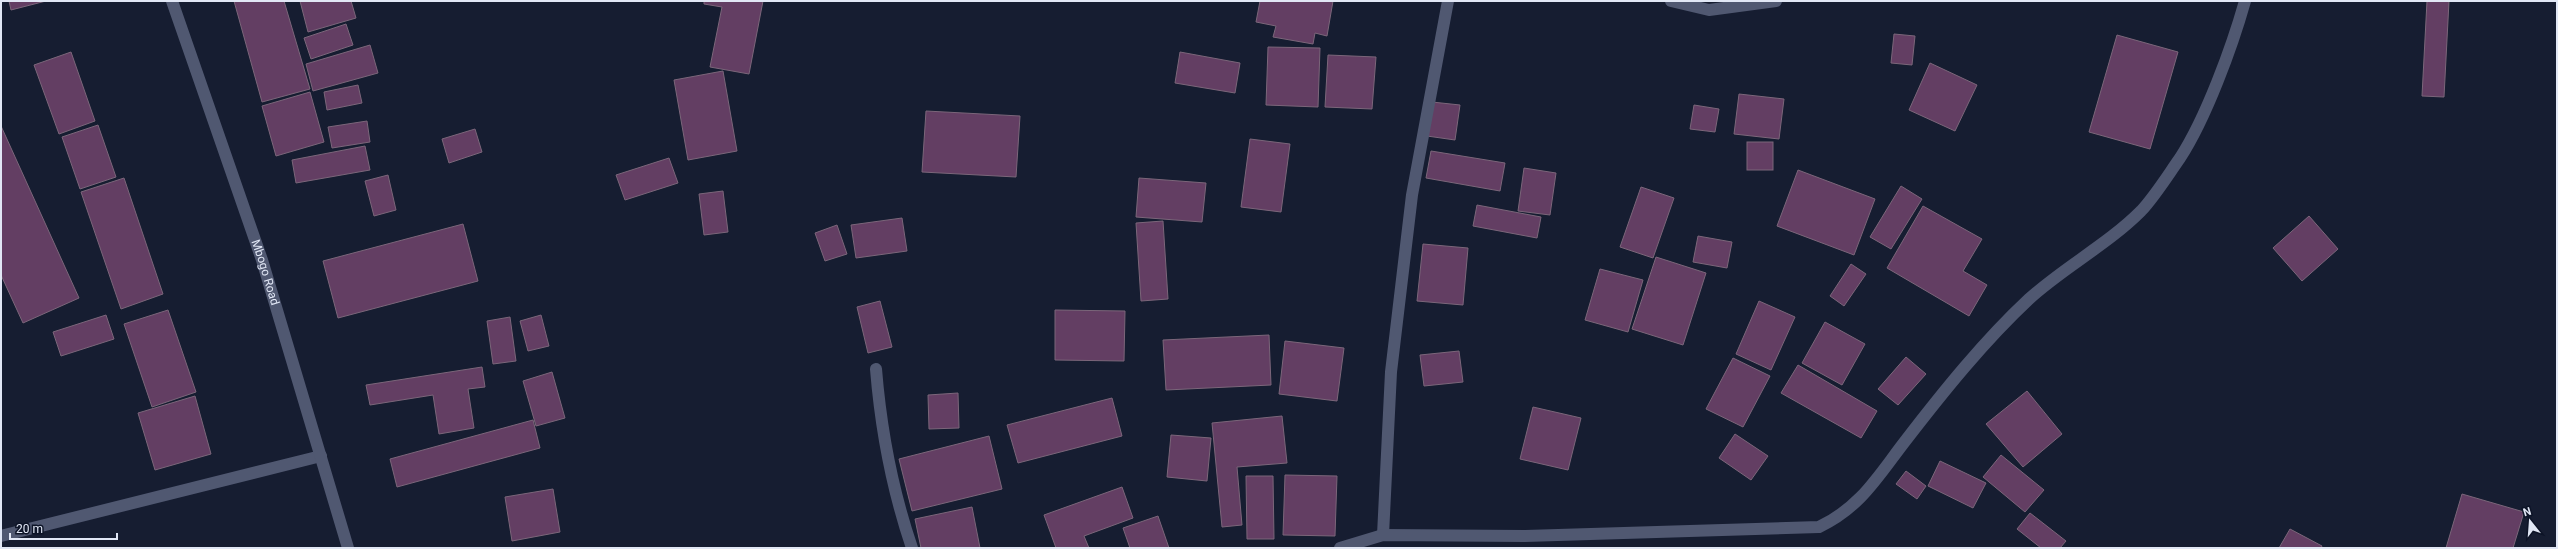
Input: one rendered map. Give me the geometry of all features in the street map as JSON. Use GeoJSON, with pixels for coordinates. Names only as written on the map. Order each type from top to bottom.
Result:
{"type":"FeatureCollection","features":[{"type":"Feature","properties":{"kind":"street","name":"Mbogo Road"},"geometry":{"type":"LineString","coordinates":[[172,1],[262,260],[348,548]]}},
{"type":"Feature","properties":{"kind":"street"},"geometry":{"type":"LineString","coordinates":[[1383,535],[1391,372],[1411,202],[1448,1]]}},
{"type":"Feature","properties":{"kind":"street"},"geometry":{"type":"LineString","coordinates":[[1671,1],[1709,10],[1776,1]]}},
{"type":"Feature","properties":{"kind":"street"},"geometry":{"type":"LineString","coordinates":[[1340,548],[1383,535],[1525,536],[1811,528],[1818,527],[1838,518],[1858,502],[1907,438],[1983,347],[2028,300],[2142,210],[2181,157],[2195,129],[2238,25],[2245,1]]}},
{"type":"Feature","properties":{"kind":"street"},"geometry":{"type":"LineString","coordinates":[[876,369],[880,414],[895,497],[912,548]]}},
{"type":"Feature","properties":{"kind":"street"},"geometry":{"type":"LineString","coordinates":[[1,536],[320,456]]}},
{"type":"Feature","properties":{"kind":"building"},"geometry":{"type":"Polygon","coordinates":[[[9,1],[46,1],[11,10],[9,1]]]}},
{"type":"Feature","properties":{"kind":"building"},"geometry":{"type":"Polygon","coordinates":[[[234,1],[284,1],[310,89],[262,102],[234,1]]]}},
{"type":"Feature","properties":{"kind":"building"},"geometry":{"type":"Polygon","coordinates":[[[300,1],[351,1],[356,18],[308,32],[300,1]]]}},
{"type":"Feature","properties":{"kind":"building"},"geometry":{"type":"Polygon","coordinates":[[[704,1],[763,1],[749,74],[710,67],[722,7],[704,4],[704,1]]]}},
{"type":"Feature","properties":{"kind":"building"},"geometry":{"type":"Polygon","coordinates":[[[1260,1],[1333,1],[1327,36],[1315,33],[1313,44],[1273,37],[1276,26],[1256,22],[1260,1]]]}},
{"type":"Feature","properties":{"kind":"building"},"geometry":{"type":"Polygon","coordinates":[[[2427,1],[2449,1],[2444,97],[2422,96],[2427,1]]]}},
{"type":"Feature","properties":{"kind":"building"},"geometry":{"type":"Polygon","coordinates":[[[346,24],[353,45],[311,59],[304,38],[346,24]]]}},
{"type":"Feature","properties":{"kind":"building"},"geometry":{"type":"Polygon","coordinates":[[[1894,34],[1915,36],[1912,65],[1891,63],[1894,34]]]}},
{"type":"Feature","properties":{"kind":"building"},"geometry":{"type":"Polygon","coordinates":[[[2117,35],[2178,52],[2150,149],[2089,132],[2117,35]]]}},
{"type":"Feature","properties":{"kind":"building"},"geometry":{"type":"Polygon","coordinates":[[[370,45],[378,73],[313,91],[306,64],[370,45]]]}},
{"type":"Feature","properties":{"kind":"building"},"geometry":{"type":"Polygon","coordinates":[[[1268,47],[1320,48],[1318,107],[1266,105],[1268,47]]]}},
{"type":"Feature","properties":{"kind":"building"},"geometry":{"type":"Polygon","coordinates":[[[71,52],[95,121],[59,134],[34,65],[71,52]]]}},
{"type":"Feature","properties":{"kind":"building"},"geometry":{"type":"Polygon","coordinates":[[[1180,52],[1240,63],[1235,93],[1175,83],[1180,52]]]}},
{"type":"Feature","properties":{"kind":"building"},"geometry":{"type":"Polygon","coordinates":[[[1328,55],[1376,57],[1372,109],[1325,107],[1328,55]]]}},
{"type":"Feature","properties":{"kind":"building"},"geometry":{"type":"Polygon","coordinates":[[[1930,63],[1977,85],[1955,131],[1909,110],[1930,63]]]}},
{"type":"Feature","properties":{"kind":"building"},"geometry":{"type":"Polygon","coordinates":[[[723,71],[737,151],[688,160],[674,80],[723,71]]]}},
{"type":"Feature","properties":{"kind":"building"},"geometry":{"type":"Polygon","coordinates":[[[358,85],[362,103],[327,110],[324,92],[358,85]]]}},
{"type":"Feature","properties":{"kind":"building"},"geometry":{"type":"Polygon","coordinates":[[[310,92],[324,142],[276,156],[262,106],[310,92]]]}},
{"type":"Feature","properties":{"kind":"building"},"geometry":{"type":"Polygon","coordinates":[[[1739,94],[1784,99],[1779,139],[1734,134],[1739,94]]]}},
{"type":"Feature","properties":{"kind":"building"},"geometry":{"type":"Polygon","coordinates":[[[1432,102],[1460,105],[1455,140],[1427,136],[1432,102]]]}},
{"type":"Feature","properties":{"kind":"building"},"geometry":{"type":"Polygon","coordinates":[[[1694,105],[1719,109],[1715,132],[1690,129],[1694,105]]]}},
{"type":"Feature","properties":{"kind":"building"},"geometry":{"type":"Polygon","coordinates":[[[926,111],[1020,116],[1016,177],[922,172],[926,111]]]}},
{"type":"Feature","properties":{"kind":"building"},"geometry":{"type":"Polygon","coordinates":[[[367,121],[370,142],[332,148],[328,127],[367,121]]]}},
{"type":"Feature","properties":{"kind":"building"},"geometry":{"type":"Polygon","coordinates":[[[98,125],[116,177],[80,189],[62,137],[98,125]]]}},
{"type":"Feature","properties":{"kind":"building"},"geometry":{"type":"Polygon","coordinates":[[[1,126],[79,298],[23,323],[1,275],[1,126]]]}},
{"type":"Feature","properties":{"kind":"building"},"geometry":{"type":"Polygon","coordinates":[[[475,129],[482,152],[449,163],[442,139],[475,129]]]}},
{"type":"Feature","properties":{"kind":"building"},"geometry":{"type":"Polygon","coordinates":[[[1250,139],[1290,144],[1281,212],[1241,207],[1250,139]]]}},
{"type":"Feature","properties":{"kind":"building"},"geometry":{"type":"Polygon","coordinates":[[[1747,142],[1773,142],[1773,170],[1747,170],[1747,142]]]}},
{"type":"Feature","properties":{"kind":"building"},"geometry":{"type":"Polygon","coordinates":[[[365,146],[370,170],[296,183],[292,160],[365,146]]]}},
{"type":"Feature","properties":{"kind":"building"},"geometry":{"type":"Polygon","coordinates":[[[1431,151],[1505,163],[1500,191],[1426,178],[1431,151]]]}},
{"type":"Feature","properties":{"kind":"building"},"geometry":{"type":"Polygon","coordinates":[[[669,158],[678,183],[625,200],[616,175],[669,158]]]}},
{"type":"Feature","properties":{"kind":"building"},"geometry":{"type":"Polygon","coordinates":[[[1524,168],[1556,173],[1550,215],[1518,211],[1524,168]]]}},
{"type":"Feature","properties":{"kind":"building"},"geometry":{"type":"Polygon","coordinates":[[[1798,170],[1875,199],[1854,255],[1777,226],[1798,170]]]}},
{"type":"Feature","properties":{"kind":"building"},"geometry":{"type":"Polygon","coordinates":[[[388,175],[396,210],[374,216],[365,181],[388,175]]]}},
{"type":"Feature","properties":{"kind":"building"},"geometry":{"type":"Polygon","coordinates":[[[124,178],[163,294],[121,309],[81,192],[124,178]]]}},
{"type":"Feature","properties":{"kind":"building"},"geometry":{"type":"Polygon","coordinates":[[[1139,178],[1206,183],[1202,222],[1136,217],[1139,178]]]}},
{"type":"Feature","properties":{"kind":"building"},"geometry":{"type":"Polygon","coordinates":[[[1901,186],[1922,199],[1891,249],[1870,237],[1901,186]]]}},
{"type":"Feature","properties":{"kind":"building"},"geometry":{"type":"Polygon","coordinates":[[[1641,187],[1674,198],[1653,258],[1620,247],[1641,187]]]}},
{"type":"Feature","properties":{"kind":"building"},"geometry":{"type":"Polygon","coordinates":[[[723,191],[728,232],[704,235],[699,194],[723,191]]]}},
{"type":"Feature","properties":{"kind":"building"},"geometry":{"type":"Polygon","coordinates":[[[1477,205],[1541,217],[1537,238],[1473,226],[1477,205]]]}},
{"type":"Feature","properties":{"kind":"building"},"geometry":{"type":"Polygon","coordinates":[[[1923,206],[1982,239],[1963,271],[1987,285],[1969,316],[1887,268],[1923,206]]]}},
{"type":"Feature","properties":{"kind":"building"},"geometry":{"type":"Polygon","coordinates":[[[2309,216],[2338,249],[2302,281],[2273,248],[2309,216]]]}},
{"type":"Feature","properties":{"kind":"building"},"geometry":{"type":"Polygon","coordinates":[[[902,218],[907,251],[856,258],[851,225],[902,218]]]}},
{"type":"Feature","properties":{"kind":"building"},"geometry":{"type":"Polygon","coordinates":[[[1163,221],[1168,299],[1141,301],[1136,223],[1163,221]]]}},
{"type":"Feature","properties":{"kind":"building"},"geometry":{"type":"Polygon","coordinates":[[[463,224],[478,281],[338,318],[323,261],[463,224]]]}},
{"type":"Feature","properties":{"kind":"building"},"geometry":{"type":"Polygon","coordinates":[[[837,225],[847,254],[825,261],[815,233],[837,225]]]}},
{"type":"Feature","properties":{"kind":"building"},"geometry":{"type":"Polygon","coordinates":[[[1698,236],[1732,242],[1727,268],[1693,262],[1698,236]]]}},
{"type":"Feature","properties":{"kind":"building"},"geometry":{"type":"Polygon","coordinates":[[[1423,244],[1468,248],[1463,305],[1417,301],[1423,244]]]}},
{"type":"Feature","properties":{"kind":"building"},"geometry":{"type":"Polygon","coordinates":[[[1656,257],[1706,273],[1683,345],[1632,329],[1656,257]]]}},
{"type":"Feature","properties":{"kind":"building"},"geometry":{"type":"Polygon","coordinates":[[[1851,264],[1866,274],[1844,306],[1830,296],[1851,264]]]}},
{"type":"Feature","properties":{"kind":"building"},"geometry":{"type":"Polygon","coordinates":[[[1600,269],[1643,280],[1628,332],[1585,320],[1600,269]]]}},
{"type":"Feature","properties":{"kind":"building"},"geometry":{"type":"Polygon","coordinates":[[[880,301],[892,347],[868,353],[857,307],[880,301]]]}},
{"type":"Feature","properties":{"kind":"building"},"geometry":{"type":"Polygon","coordinates":[[[1759,301],[1795,317],[1771,370],[1736,354],[1759,301]]]}},
{"type":"Feature","properties":{"kind":"building"},"geometry":{"type":"Polygon","coordinates":[[[168,310],[196,392],[152,407],[124,324],[168,310]]]}},
{"type":"Feature","properties":{"kind":"building"},"geometry":{"type":"Polygon","coordinates":[[[1055,310],[1125,311],[1124,361],[1055,360],[1055,310]]]}},
{"type":"Feature","properties":{"kind":"building"},"geometry":{"type":"Polygon","coordinates":[[[106,315],[114,339],[61,356],[53,332],[106,315]]]}},
{"type":"Feature","properties":{"kind":"building"},"geometry":{"type":"Polygon","coordinates":[[[541,315],[549,346],[528,351],[520,321],[541,315]]]}},
{"type":"Feature","properties":{"kind":"building"},"geometry":{"type":"Polygon","coordinates":[[[510,317],[516,361],[493,364],[487,321],[510,317]]]}},
{"type":"Feature","properties":{"kind":"building"},"geometry":{"type":"Polygon","coordinates":[[[1825,322],[1865,344],[1842,385],[1802,363],[1825,322]]]}},
{"type":"Feature","properties":{"kind":"building"},"geometry":{"type":"Polygon","coordinates":[[[1269,335],[1271,385],[1166,390],[1163,340],[1269,335]]]}},
{"type":"Feature","properties":{"kind":"building"},"geometry":{"type":"Polygon","coordinates":[[[1285,341],[1344,348],[1337,401],[1279,394],[1285,341]]]}},
{"type":"Feature","properties":{"kind":"building"},"geometry":{"type":"Polygon","coordinates":[[[1459,351],[1463,382],[1424,386],[1420,355],[1459,351]]]}},
{"type":"Feature","properties":{"kind":"building"},"geometry":{"type":"Polygon","coordinates":[[[1906,357],[1926,374],[1898,405],[1878,389],[1906,357]]]}},
{"type":"Feature","properties":{"kind":"building"},"geometry":{"type":"Polygon","coordinates":[[[1733,358],[1770,376],[1743,427],[1706,409],[1733,358]]]}},
{"type":"Feature","properties":{"kind":"building"},"geometry":{"type":"Polygon","coordinates":[[[1798,365],[1877,411],[1861,438],[1781,393],[1798,365]]]}},
{"type":"Feature","properties":{"kind":"building"},"geometry":{"type":"Polygon","coordinates":[[[482,367],[485,387],[468,389],[474,428],[439,434],[433,395],[370,405],[366,385],[482,367]]]}},
{"type":"Feature","properties":{"kind":"building"},"geometry":{"type":"Polygon","coordinates":[[[552,372],[565,418],[536,426],[523,381],[552,372]]]}},
{"type":"Feature","properties":{"kind":"building"},"geometry":{"type":"Polygon","coordinates":[[[2027,391],[2062,434],[2023,467],[1986,424],[2027,391]]]}},
{"type":"Feature","properties":{"kind":"building"},"geometry":{"type":"Polygon","coordinates":[[[958,393],[959,428],[929,429],[928,395],[958,393]]]}},
{"type":"Feature","properties":{"kind":"building"},"geometry":{"type":"Polygon","coordinates":[[[195,396],[211,454],[155,470],[138,413],[195,396]]]}},
{"type":"Feature","properties":{"kind":"building"},"geometry":{"type":"Polygon","coordinates":[[[1112,398],[1122,436],[1018,463],[1007,425],[1112,398]]]}},
{"type":"Feature","properties":{"kind":"building"},"geometry":{"type":"Polygon","coordinates":[[[1533,407],[1581,418],[1568,470],[1520,459],[1533,407]]]}},
{"type":"Feature","properties":{"kind":"building"},"geometry":{"type":"Polygon","coordinates":[[[1282,416],[1287,463],[1237,467],[1242,525],[1222,527],[1212,423],[1282,416]]]}},
{"type":"Feature","properties":{"kind":"building"},"geometry":{"type":"Polygon","coordinates":[[[533,420],[540,448],[397,487],[390,459],[533,420]]]}},
{"type":"Feature","properties":{"kind":"building"},"geometry":{"type":"Polygon","coordinates":[[[1735,434],[1768,456],[1751,480],[1719,458],[1735,434]]]}},
{"type":"Feature","properties":{"kind":"building"},"geometry":{"type":"Polygon","coordinates":[[[1171,435],[1211,438],[1207,481],[1167,477],[1171,435]]]}},
{"type":"Feature","properties":{"kind":"building"},"geometry":{"type":"Polygon","coordinates":[[[989,436],[1002,489],[912,511],[899,459],[989,436]]]}},
{"type":"Feature","properties":{"kind":"building"},"geometry":{"type":"Polygon","coordinates":[[[2001,455],[2044,490],[2025,512],[1983,477],[2001,455]]]}},
{"type":"Feature","properties":{"kind":"building"},"geometry":{"type":"Polygon","coordinates":[[[1940,461],[1986,483],[1973,508],[1928,486],[1940,461]]]}},
{"type":"Feature","properties":{"kind":"building"},"geometry":{"type":"Polygon","coordinates":[[[1906,471],[1926,486],[1917,499],[1896,484],[1906,471]]]}},
{"type":"Feature","properties":{"kind":"building"},"geometry":{"type":"Polygon","coordinates":[[[1285,475],[1337,476],[1335,536],[1283,535],[1285,475]]]}},
{"type":"Feature","properties":{"kind":"building"},"geometry":{"type":"Polygon","coordinates":[[[1246,476],[1273,476],[1274,539],[1247,539],[1246,476]]]}},
{"type":"Feature","properties":{"kind":"building"},"geometry":{"type":"Polygon","coordinates":[[[1122,487],[1133,518],[1084,536],[1089,548],[1056,548],[1044,515],[1122,487]]]}},
{"type":"Feature","properties":{"kind":"building"},"geometry":{"type":"Polygon","coordinates":[[[553,489],[560,532],[512,541],[505,497],[553,489]]]}},
{"type":"Feature","properties":{"kind":"building"},"geometry":{"type":"Polygon","coordinates":[[[2462,494],[2524,512],[2513,548],[2446,548],[2462,494]]]}},
{"type":"Feature","properties":{"kind":"building"},"geometry":{"type":"Polygon","coordinates":[[[972,507],[980,548],[921,548],[915,519],[972,507]]]}},
{"type":"Feature","properties":{"kind":"building"},"geometry":{"type":"Polygon","coordinates":[[[2030,513],[2066,541],[2060,548],[2041,548],[2017,529],[2030,513]]]}},
{"type":"Feature","properties":{"kind":"building"},"geometry":{"type":"Polygon","coordinates":[[[1158,516],[1169,548],[1130,548],[1123,528],[1158,516]]]}},
{"type":"Feature","properties":{"kind":"building"},"geometry":{"type":"Polygon","coordinates":[[[2290,529],[2322,546],[2321,548],[2279,548],[2290,529]]]}}]}
